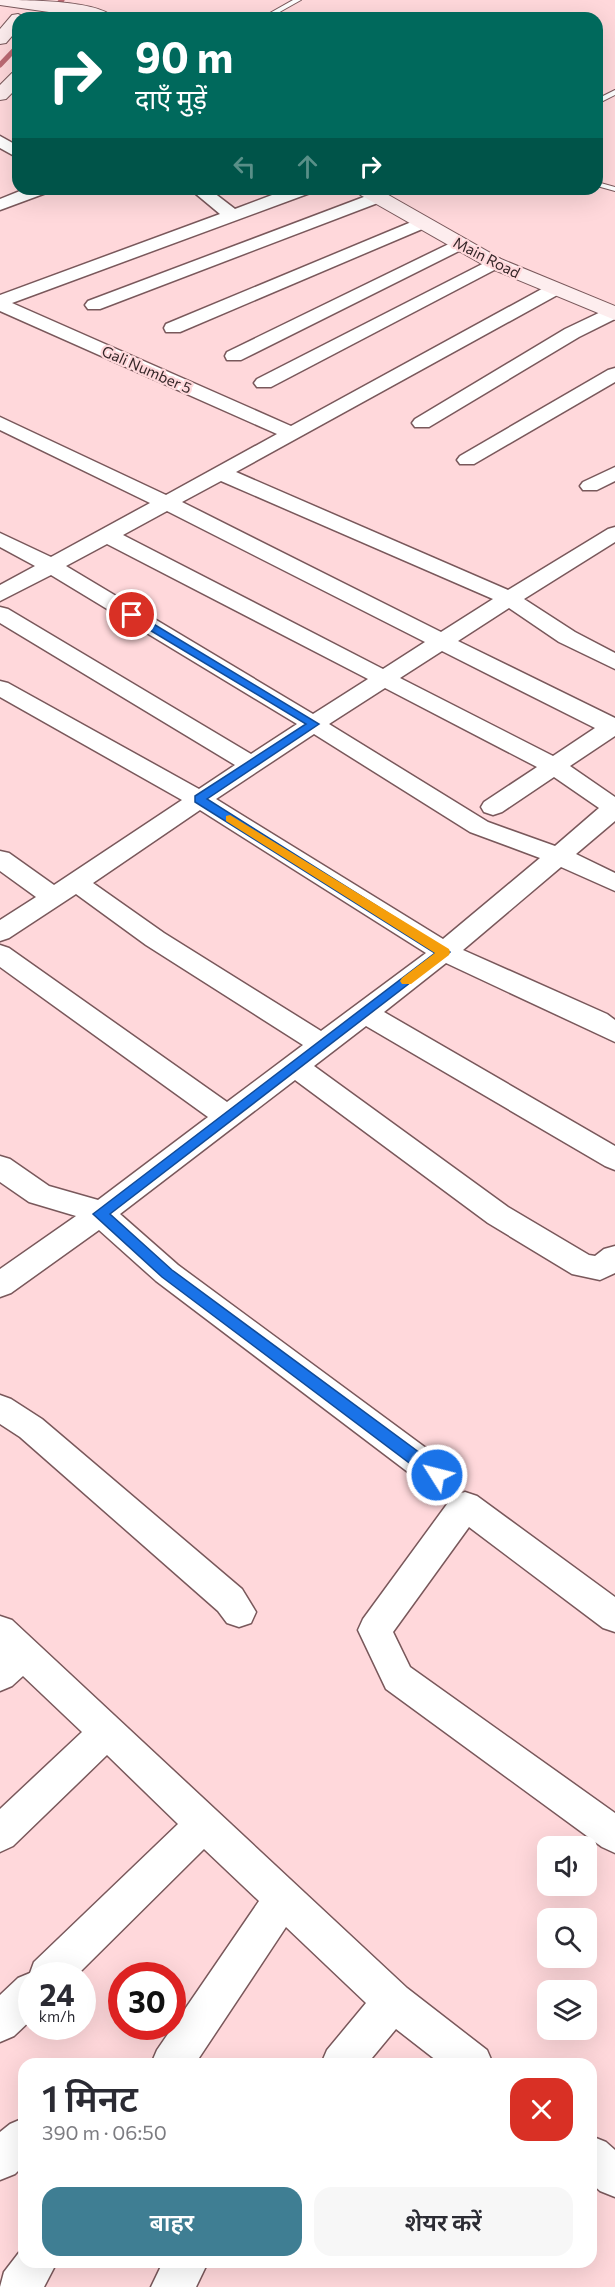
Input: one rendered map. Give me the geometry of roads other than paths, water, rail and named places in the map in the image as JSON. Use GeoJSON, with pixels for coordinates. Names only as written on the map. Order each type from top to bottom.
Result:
{"type":"FeatureCollection","features":[{"type":"Feature","properties":{"kind":"street"},"geometry":{"type":"LineString","coordinates":[[0,0],[36,2],[78,12]]}},
{"type":"Feature","properties":{"kind":"street"},"geometry":{"type":"LineString","coordinates":[[0,39],[12,26]]}},
{"type":"Feature","properties":{"kind":"street"},"geometry":{"type":"LineString","coordinates":[[0,95],[12,83]]}},
{"type":"Feature","properties":{"kind":"street"},"geometry":{"type":"LineString","coordinates":[[0,204],[24,195]]}},
{"type":"Feature","properties":{"kind":"street"},"geometry":{"type":"LineString","coordinates":[[206,195],[232,215]]}},
{"type":"Feature","properties":{"kind":"street"},"geometry":{"type":"LineString","coordinates":[[0,303],[287,195]]}},
{"type":"Feature","properties":{"kind":"street"},"geometry":{"type":"LineString","coordinates":[[94,305],[366,195]]}},
{"type":"Feature","properties":{"kind":"street","name":"Main Road"},"geometry":{"type":"LineString","coordinates":[[374,195],[494,264],[614,314]]}},
{"type":"Feature","properties":{"kind":"street"},"geometry":{"type":"LineString","coordinates":[[173,328],[421,223]]}},
{"type":"Feature","properties":{"kind":"street"},"geometry":{"type":"LineString","coordinates":[[234,356],[459,244]]}},
{"type":"Feature","properties":{"kind":"street"},"geometry":{"type":"LineString","coordinates":[[264,383],[494,264]]}},
{"type":"Feature","properties":{"kind":"street"},"geometry":{"type":"LineString","coordinates":[[0,594],[555,289]]}},
{"type":"Feature","properties":{"kind":"street","name":"Gali Number 5"},"geometry":{"type":"LineString","coordinates":[[0,303],[293,434]]}},
{"type":"Feature","properties":{"kind":"street"},"geometry":{"type":"LineString","coordinates":[[422,423],[572,333],[614,314]]}},
{"type":"Feature","properties":{"kind":"street"},"geometry":{"type":"LineString","coordinates":[[467,460],[615,374]]}},
{"type":"Feature","properties":{"kind":"street"},"geometry":{"type":"LineString","coordinates":[[0,423],[66,457],[167,503],[614,727]]}},
{"type":"Feature","properties":{"kind":"street"},"geometry":{"type":"LineString","coordinates":[[590,486],[615,473]]}},
{"type":"Feature","properties":{"kind":"street"},"geometry":{"type":"LineString","coordinates":[[220,474],[508,598],[567,637],[615,662]]}},
{"type":"Feature","properties":{"kind":"street"},"geometry":{"type":"LineString","coordinates":[[0,932],[77,883],[199,799],[508,598],[615,533]]}},
{"type":"Feature","properties":{"kind":"street"},"geometry":{"type":"LineString","coordinates":[[0,1285],[100,1214],[444,952],[615,808],[554,766],[108,535]]}},
{"type":"Feature","properties":{"kind":"street"},"geometry":{"type":"LineString","coordinates":[[0,539],[51,566],[314,724],[479,827],[559,855],[615,883]]}},
{"type":"Feature","properties":{"kind":"street"},"geometry":{"type":"LineString","coordinates":[[0,614],[252,765]]}},
{"type":"Feature","properties":{"kind":"street"},"geometry":{"type":"LineString","coordinates":[[0,688],[199,799],[444,952],[597,1021],[615,1033]]}},
{"type":"Feature","properties":{"kind":"street"},"geometry":{"type":"LineString","coordinates":[[493,807],[614,727]]}},
{"type":"Feature","properties":{"kind":"street"},"geometry":{"type":"LineString","coordinates":[[0,859],[54,898]]}},
{"type":"Feature","properties":{"kind":"street"},"geometry":{"type":"LineString","coordinates":[[77,883],[155,939],[323,1045]]}},
{"type":"Feature","properties":{"kind":"street"},"geometry":{"type":"LineString","coordinates":[[0,954],[228,1117]]}},
{"type":"Feature","properties":{"kind":"street"},"geometry":{"type":"LineString","coordinates":[[365,1013],[615,1159]]}},
{"type":"Feature","properties":{"kind":"street"},"geometry":{"type":"LineString","coordinates":[[295,1066],[498,1215],[574,1261],[584,1266],[600,1268],[615,1257]]}},
{"type":"Feature","properties":{"kind":"street"},"geometry":{"type":"LineString","coordinates":[[0,1167],[39,1194],[86,1207],[100,1214],[167,1274],[437,1475]]}},
{"type":"Feature","properties":{"kind":"street"},"geometry":{"type":"LineString","coordinates":[[0,1408],[31,1428],[230,1600],[239,1612]]}},
{"type":"Feature","properties":{"kind":"street"},"geometry":{"type":"LineString","coordinates":[[615,1617],[465,1506],[375,1629],[398,1678],[615,1835]]}},
{"type":"Feature","properties":{"kind":"street"},"geometry":{"type":"LineString","coordinates":[[8,1653],[106,1732],[393,2002],[465,2058]]}},
{"type":"Feature","properties":{"kind":"street"},"geometry":{"type":"LineString","coordinates":[[0,1834],[106,1732]]}},
{"type":"Feature","properties":{"kind":"street"},"geometry":{"type":"LineString","coordinates":[[62,1962],[204,1824]]}},
{"type":"Feature","properties":{"kind":"street"},"geometry":{"type":"LineString","coordinates":[[175,2058],[283,1899]]}},
{"type":"Feature","properties":{"kind":"street"},"geometry":{"type":"LineString","coordinates":[[346,2058],[393,2002]]}},
{"type":"Feature","properties":{"kind":"street"},"geometry":{"type":"LineString","coordinates":[[0,2022],[18,2005]]}},
{"type":"Feature","properties":{"kind":"street"},"geometry":{"type":"LineString","coordinates":[[0,2159],[18,2143]]}},
{"type":"Feature","properties":{"kind":"street"},"geometry":{"type":"LineString","coordinates":[[597,2162],[615,2176]]}},
{"type":"Feature","properties":{"kind":"street"},"geometry":{"type":"LineString","coordinates":[[19,2287],[32,2268]]}},
{"type":"Feature","properties":{"kind":"street"},"geometry":{"type":"LineString","coordinates":[[172,2287],[183,2268]]}},
{"type":"Feature","properties":{"kind":"lane"},"geometry":{"type":"LineString","coordinates":[[275,12],[298,0]]}},
{"type":"Feature","properties":{"kind":"waterway"},"geometry":{"type":"LineString","coordinates":[[51,12],[62,0]]}},
{"type":"Feature","properties":{"kind":"waterway"},"geometry":{"type":"LineString","coordinates":[[0,65],[12,52]]}}]}
